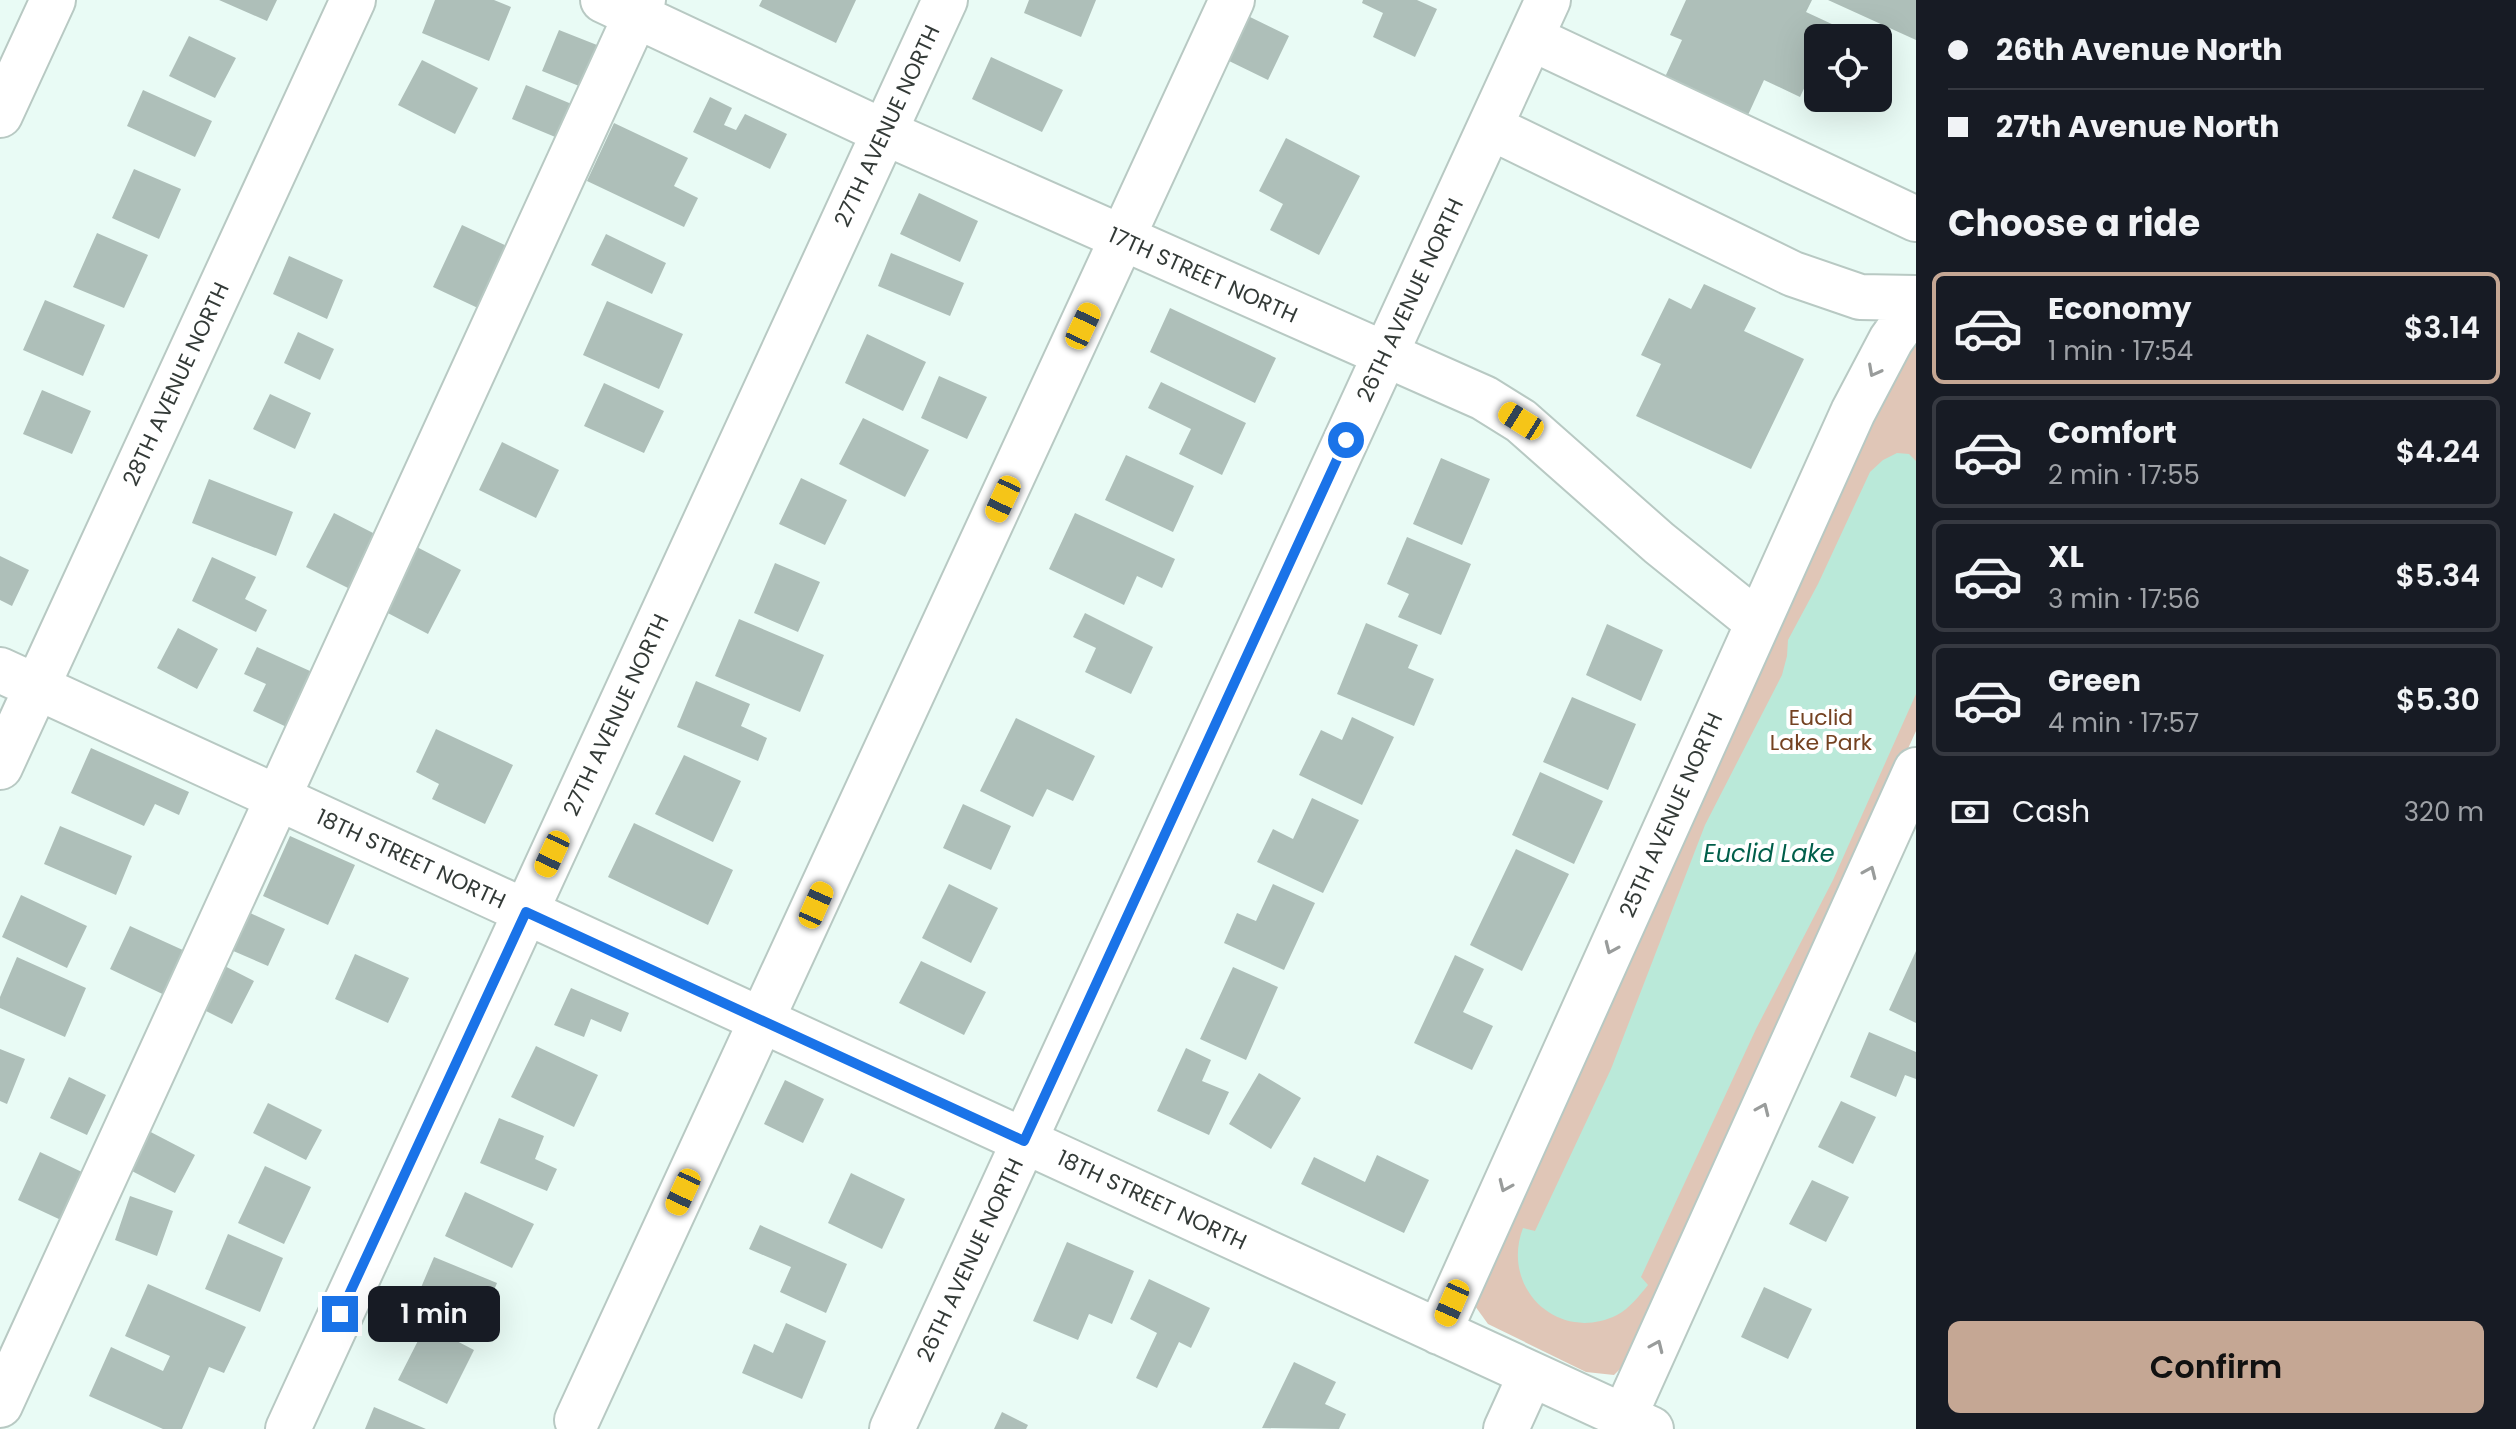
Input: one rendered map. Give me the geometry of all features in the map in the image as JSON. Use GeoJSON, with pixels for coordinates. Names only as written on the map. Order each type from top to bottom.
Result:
{"type":"FeatureCollection","features":[{"type":"Feature","properties":{"kind":"street"},"geometry":{"type":"LineString","coordinates":[[0,115],[53,0]]}},
{"type":"Feature","properties":{"kind":"street","name":"28TH AVENUE NORTH"},"geometry":{"type":"LineString","coordinates":[[0,767],[18,679],[353,0]]}},
{"type":"Feature","properties":{"kind":"street","name":"27TH AVENUE NORTH"},"geometry":{"type":"LineString","coordinates":[[288,1429],[945,0]]}},
{"type":"Feature","properties":{"kind":"street"},"geometry":{"type":"LineString","coordinates":[[577,1420],[1232,0]]}},
{"type":"Feature","properties":{"kind":"street"},"geometry":{"type":"LineString","coordinates":[[0,1405],[277,798],[627,5]]}},
{"type":"Feature","properties":{"kind":"street","name":"17TH STREET NORTH"},"geometry":{"type":"LineString","coordinates":[[627,5],[884,132],[1484,398],[1521,421],[1659,543],[1757,622]]}},
{"type":"Feature","properties":{"kind":"street"},"geometry":{"type":"LineString","coordinates":[[1540,19],[1916,219]]}},
{"type":"Feature","properties":{"kind":"street","name":"26TH AVENUE NORTH"},"geometry":{"type":"LineString","coordinates":[[892,1429],[1540,19]]}},
{"type":"Feature","properties":{"kind":"street"},"geometry":{"type":"LineString","coordinates":[[1490,127],[1793,274],[1860,297],[1916,298]]}},
{"type":"Feature","properties":{"kind":"street","name":"25TH AVENUE NORTH"},"geometry":{"type":"LineString","coordinates":[[1439,1332],[1853,412],[1891,340],[1916,305]]}},
{"type":"Feature","properties":{"kind":"street","name":"18TH STREET NORTH"},"geometry":{"type":"LineString","coordinates":[[18,679],[1637,1423]]}},
{"type":"Feature","properties":{"kind":"street"},"geometry":{"type":"LineString","coordinates":[[1637,1423],[1916,770]]}},
{"type":"Feature","properties":{"kind":"street"},"geometry":{"type":"LineString","coordinates":[[1506,1429],[1531,1374]]}},
{"type":"Feature","properties":{"kind":"green space","name":"Euclid Lake"},"geometry":{"type":"Polygon","coordinates":[[[1916,335],[1916,731],[1631,1358],[1614,1375],[1586,1372],[1488,1324],[1475,1306],[1475,1290],[1856,438],[1916,335]]]}},
{"type":"Feature","properties":{"kind":"water","name":"Euclid Lake"},"geometry":{"type":"Polygon","coordinates":[[[1897,453],[1909,454],[1916,461],[1916,694],[1833,880],[1756,1029],[1641,1277],[1648,1285],[1617,1315],[1595,1322],[1574,1322],[1555,1316],[1539,1305],[1527,1290],[1520,1271],[1518,1250],[1523,1228],[1535,1231],[1611,1069],[1705,825],[1782,675],[1788,640],[1870,472],[1897,453]]]}},
{"type":"Feature","properties":{"kind":"building"},"geometry":{"type":"Polygon","coordinates":[[[219,0],[277,0],[267,21],[219,0]]]}},
{"type":"Feature","properties":{"kind":"building"},"geometry":{"type":"Polygon","coordinates":[[[435,0],[494,0],[511,7],[489,61],[422,33],[435,0]]]}},
{"type":"Feature","properties":{"kind":"building"},"geometry":{"type":"Polygon","coordinates":[[[762,0],[856,0],[836,43],[759,6],[762,0]]]}},
{"type":"Feature","properties":{"kind":"building"},"geometry":{"type":"Polygon","coordinates":[[[1029,0],[1096,0],[1081,37],[1024,13],[1029,0]]]}},
{"type":"Feature","properties":{"kind":"building"},"geometry":{"type":"Polygon","coordinates":[[[1363,0],[1417,0],[1437,9],[1415,57],[1373,37],[1383,13],[1362,3],[1363,0]]]}},
{"type":"Feature","properties":{"kind":"building"},"geometry":{"type":"Polygon","coordinates":[[[1686,0],[1812,0],[1806,12],[1832,24],[1804,24],[1804,89],[1800,97],[1764,80],[1748,115],[1665,77],[1682,40],[1670,35],[1686,0]]]}},
{"type":"Feature","properties":{"kind":"building"},"geometry":{"type":"Polygon","coordinates":[[[1828,0],[1916,0],[1916,40],[1892,29],[1892,24],[1881,24],[1828,0]]]}},
{"type":"Feature","properties":{"kind":"building"},"geometry":{"type":"Polygon","coordinates":[[[1248,16],[1289,36],[1268,80],[1227,60],[1248,16]]]}},
{"type":"Feature","properties":{"kind":"building"},"geometry":{"type":"Polygon","coordinates":[[[559,30],[597,45],[579,86],[542,71],[559,30]]]}},
{"type":"Feature","properties":{"kind":"building"},"geometry":{"type":"Polygon","coordinates":[[[189,36],[236,58],[215,98],[169,76],[189,36]]]}},
{"type":"Feature","properties":{"kind":"building"},"geometry":{"type":"Polygon","coordinates":[[[991,57],[1063,90],[1042,132],[972,99],[991,57]]]}},
{"type":"Feature","properties":{"kind":"building"},"geometry":{"type":"Polygon","coordinates":[[[422,60],[478,88],[455,134],[398,105],[422,60]]]}},
{"type":"Feature","properties":{"kind":"building"},"geometry":{"type":"Polygon","coordinates":[[[526,85],[574,105],[560,139],[512,119],[526,85]]]}},
{"type":"Feature","properties":{"kind":"building"},"geometry":{"type":"Polygon","coordinates":[[[143,90],[212,121],[195,157],[127,126],[143,90]]]}},
{"type":"Feature","properties":{"kind":"building"},"geometry":{"type":"Polygon","coordinates":[[[710,97],[732,108],[724,125],[736,130],[745,114],[787,134],[770,169],[693,132],[710,97]]]}},
{"type":"Feature","properties":{"kind":"building"},"geometry":{"type":"Polygon","coordinates":[[[614,123],[688,158],[674,186],[698,198],[684,227],[587,181],[614,123]]]}},
{"type":"Feature","properties":{"kind":"building"},"geometry":{"type":"Polygon","coordinates":[[[1286,138],[1360,176],[1319,255],[1270,230],[1283,204],[1259,191],[1286,138]]]}},
{"type":"Feature","properties":{"kind":"building"},"geometry":{"type":"Polygon","coordinates":[[[134,169],[181,189],[159,239],[112,218],[134,169]]]}},
{"type":"Feature","properties":{"kind":"building"},"geometry":{"type":"Polygon","coordinates":[[[919,193],[978,221],[960,262],[900,234],[919,193]]]}},
{"type":"Feature","properties":{"kind":"building"},"geometry":{"type":"Polygon","coordinates":[[[462,225],[509,247],[480,309],[433,287],[462,225]]]}},
{"type":"Feature","properties":{"kind":"building"},"geometry":{"type":"Polygon","coordinates":[[[97,233],[148,255],[124,308],[73,287],[97,233]]]}},
{"type":"Feature","properties":{"kind":"building"},"geometry":{"type":"Polygon","coordinates":[[[606,234],[666,263],[652,294],[591,265],[606,234]]]}},
{"type":"Feature","properties":{"kind":"building"},"geometry":{"type":"Polygon","coordinates":[[[891,253],[964,283],[950,316],[878,286],[891,253]]]}},
{"type":"Feature","properties":{"kind":"building"},"geometry":{"type":"Polygon","coordinates":[[[289,256],[343,280],[327,319],[273,294],[289,256]]]}},
{"type":"Feature","properties":{"kind":"building"},"geometry":{"type":"Polygon","coordinates":[[[1704,284],[1756,308],[1744,331],[1804,359],[1751,469],[1636,416],[1661,364],[1641,355],[1669,298],[1691,309],[1704,284]]]}},
{"type":"Feature","properties":{"kind":"building"},"geometry":{"type":"Polygon","coordinates":[[[45,300],[105,325],[83,376],[23,350],[45,300]]]}},
{"type":"Feature","properties":{"kind":"building"},"geometry":{"type":"Polygon","coordinates":[[[607,301],[683,334],[659,389],[583,355],[607,301]]]}},
{"type":"Feature","properties":{"kind":"building"},"geometry":{"type":"Polygon","coordinates":[[[1170,308],[1276,358],[1255,403],[1150,352],[1170,308]]]}},
{"type":"Feature","properties":{"kind":"building"},"geometry":{"type":"Polygon","coordinates":[[[298,332],[334,349],[320,380],[284,363],[298,332]]]}},
{"type":"Feature","properties":{"kind":"building"},"geometry":{"type":"Polygon","coordinates":[[[867,334],[926,362],[903,411],[845,383],[867,334]]]}},
{"type":"Feature","properties":{"kind":"building"},"geometry":{"type":"Polygon","coordinates":[[[939,376],[987,397],[967,439],[921,418],[939,376]]]}},
{"type":"Feature","properties":{"kind":"building"},"geometry":{"type":"Polygon","coordinates":[[[1161,382],[1246,423],[1222,475],[1179,454],[1191,429],[1148,408],[1161,382]]]}},
{"type":"Feature","properties":{"kind":"building"},"geometry":{"type":"Polygon","coordinates":[[[604,383],[664,411],[644,453],[584,426],[604,383]]]}},
{"type":"Feature","properties":{"kind":"building"},"geometry":{"type":"Polygon","coordinates":[[[42,390],[91,411],[72,454],[23,434],[42,390]]]}},
{"type":"Feature","properties":{"kind":"building"},"geometry":{"type":"Polygon","coordinates":[[[270,394],[311,413],[295,449],[253,429],[270,394]]]}},
{"type":"Feature","properties":{"kind":"building"},"geometry":{"type":"Polygon","coordinates":[[[863,418],[929,450],[905,497],[839,464],[863,418]]]}},
{"type":"Feature","properties":{"kind":"building"},"geometry":{"type":"Polygon","coordinates":[[[502,442],[559,470],[536,518],[479,490],[502,442]]]}},
{"type":"Feature","properties":{"kind":"building"},"geometry":{"type":"Polygon","coordinates":[[[1126,455],[1194,486],[1173,532],[1105,500],[1126,455]]]}},
{"type":"Feature","properties":{"kind":"building"},"geometry":{"type":"Polygon","coordinates":[[[1441,458],[1490,479],[1462,545],[1413,524],[1441,458]]]}},
{"type":"Feature","properties":{"kind":"building"},"geometry":{"type":"Polygon","coordinates":[[[801,478],[847,500],[825,545],[779,524],[801,478]]]}},
{"type":"Feature","properties":{"kind":"building"},"geometry":{"type":"Polygon","coordinates":[[[209,479],[293,512],[276,556],[192,523],[209,479]]]}},
{"type":"Feature","properties":{"kind":"building"},"geometry":{"type":"Polygon","coordinates":[[[334,513],[375,534],[348,588],[306,567],[334,513]]]}},
{"type":"Feature","properties":{"kind":"building"},"geometry":{"type":"Polygon","coordinates":[[[1075,513],[1175,559],[1162,588],[1137,576],[1124,605],[1049,569],[1075,513]]]}},
{"type":"Feature","properties":{"kind":"building"},"geometry":{"type":"Polygon","coordinates":[[[1407,537],[1471,564],[1441,635],[1398,617],[1409,594],[1387,584],[1407,537]]]}},
{"type":"Feature","properties":{"kind":"building"},"geometry":{"type":"Polygon","coordinates":[[[415,546],[461,570],[428,634],[382,610],[415,546]]]}},
{"type":"Feature","properties":{"kind":"building"},"geometry":{"type":"Polygon","coordinates":[[[0,556],[29,570],[12,606],[0,600],[0,556]]]}},
{"type":"Feature","properties":{"kind":"building"},"geometry":{"type":"Polygon","coordinates":[[[212,557],[256,577],[245,599],[267,610],[256,632],[192,601],[212,557]]]}},
{"type":"Feature","properties":{"kind":"building"},"geometry":{"type":"Polygon","coordinates":[[[775,563],[820,582],[798,632],[754,613],[775,563]]]}},
{"type":"Feature","properties":{"kind":"building"},"geometry":{"type":"Polygon","coordinates":[[[1085,613],[1153,647],[1131,694],[1085,672],[1096,648],[1073,637],[1085,613]]]}},
{"type":"Feature","properties":{"kind":"building"},"geometry":{"type":"Polygon","coordinates":[[[739,619],[824,655],[800,712],[715,676],[739,619]]]}},
{"type":"Feature","properties":{"kind":"building"},"geometry":{"type":"Polygon","coordinates":[[[1366,623],[1418,645],[1408,668],[1434,679],[1414,726],[1337,694],[1366,623]]]}},
{"type":"Feature","properties":{"kind":"building"},"geometry":{"type":"Polygon","coordinates":[[[1607,624],[1663,650],[1641,701],[1586,675],[1607,624]]]}},
{"type":"Feature","properties":{"kind":"building"},"geometry":{"type":"Polygon","coordinates":[[[178,628],[218,649],[197,689],[157,668],[178,628]]]}},
{"type":"Feature","properties":{"kind":"building"},"geometry":{"type":"Polygon","coordinates":[[[257,647],[321,676],[295,731],[253,711],[266,684],[244,674],[257,647]]]}},
{"type":"Feature","properties":{"kind":"building"},"geometry":{"type":"Polygon","coordinates":[[[696,681],[750,704],[741,726],[767,738],[758,761],[677,727],[696,681]]]}},
{"type":"Feature","properties":{"kind":"building"},"geometry":{"type":"Polygon","coordinates":[[[1572,697],[1636,724],[1608,790],[1543,762],[1572,697]]]}},
{"type":"Feature","properties":{"kind":"building"},"geometry":{"type":"Polygon","coordinates":[[[1352,717],[1394,737],[1362,805],[1299,775],[1321,730],[1342,740],[1352,717]]]}},
{"type":"Feature","properties":{"kind":"building"},"geometry":{"type":"Polygon","coordinates":[[[1016,718],[1095,756],[1073,801],[1047,789],[1033,817],[980,791],[1016,718]]]}},
{"type":"Feature","properties":{"kind":"building"},"geometry":{"type":"Polygon","coordinates":[[[436,729],[513,765],[485,824],[432,799],[439,784],[416,772],[436,729]]]}},
{"type":"Feature","properties":{"kind":"building"},"geometry":{"type":"Polygon","coordinates":[[[91,748],[189,792],[179,815],[155,804],[144,826],[71,793],[91,748]]]}},
{"type":"Feature","properties":{"kind":"building"},"geometry":{"type":"Polygon","coordinates":[[[684,755],[741,781],[713,842],[655,814],[684,755]]]}},
{"type":"Feature","properties":{"kind":"building"},"geometry":{"type":"Polygon","coordinates":[[[1540,772],[1603,801],[1574,864],[1512,835],[1540,772]]]}},
{"type":"Feature","properties":{"kind":"building"},"geometry":{"type":"Polygon","coordinates":[[[1312,798],[1359,820],[1323,893],[1257,862],[1273,829],[1293,839],[1312,798]]]}},
{"type":"Feature","properties":{"kind":"building"},"geometry":{"type":"Polygon","coordinates":[[[963,804],[1011,826],[991,870],[943,848],[963,804]]]}},
{"type":"Feature","properties":{"kind":"building"},"geometry":{"type":"Polygon","coordinates":[[[634,823],[733,870],[708,925],[608,877],[634,823]]]}},
{"type":"Feature","properties":{"kind":"building"},"geometry":{"type":"Polygon","coordinates":[[[60,826],[132,856],[116,895],[44,864],[60,826]]]}},
{"type":"Feature","properties":{"kind":"building"},"geometry":{"type":"Polygon","coordinates":[[[290,836],[355,865],[328,925],[263,896],[290,836]]]}},
{"type":"Feature","properties":{"kind":"building"},"geometry":{"type":"Polygon","coordinates":[[[1516,849],[1569,874],[1522,971],[1470,945],[1516,849]]]}},
{"type":"Feature","properties":{"kind":"building"},"geometry":{"type":"Polygon","coordinates":[[[949,884],[998,908],[971,963],[922,938],[949,884]]]}},
{"type":"Feature","properties":{"kind":"building"},"geometry":{"type":"Polygon","coordinates":[[[1273,884],[1315,903],[1284,970],[1224,943],[1237,913],[1256,921],[1273,884]]]}},
{"type":"Feature","properties":{"kind":"building"},"geometry":{"type":"Polygon","coordinates":[[[21,895],[87,926],[67,968],[2,937],[21,895]]]}},
{"type":"Feature","properties":{"kind":"building"},"geometry":{"type":"Polygon","coordinates":[[[248,912],[285,929],[268,966],[231,950],[248,912]]]}},
{"type":"Feature","properties":{"kind":"building"},"geometry":{"type":"Polygon","coordinates":[[[130,926],[196,956],[175,1000],[110,969],[130,926]]]}},
{"type":"Feature","properties":{"kind":"building"},"geometry":{"type":"Polygon","coordinates":[[[1916,951],[1916,1023],[1889,1010],[1916,951]]]}},
{"type":"Feature","properties":{"kind":"building"},"geometry":{"type":"Polygon","coordinates":[[[355,954],[409,978],[388,1023],[335,999],[355,954]]]}},
{"type":"Feature","properties":{"kind":"building"},"geometry":{"type":"Polygon","coordinates":[[[1455,955],[1484,969],[1463,1012],[1493,1026],[1472,1070],[1414,1043],[1455,955]]]}},
{"type":"Feature","properties":{"kind":"building"},"geometry":{"type":"Polygon","coordinates":[[[17,957],[86,988],[65,1037],[0,1008],[0,997],[17,957]]]}},
{"type":"Feature","properties":{"kind":"building"},"geometry":{"type":"Polygon","coordinates":[[[211,959],[254,981],[232,1024],[190,1003],[211,959]]]}},
{"type":"Feature","properties":{"kind":"building"},"geometry":{"type":"Polygon","coordinates":[[[921,961],[986,992],[964,1035],[899,1003],[921,961]]]}},
{"type":"Feature","properties":{"kind":"building"},"geometry":{"type":"Polygon","coordinates":[[[1233,967],[1278,987],[1246,1060],[1200,1039],[1233,967]]]}},
{"type":"Feature","properties":{"kind":"building"},"geometry":{"type":"Polygon","coordinates":[[[571,988],[629,1013],[621,1032],[591,1019],[584,1037],[554,1025],[571,988]]]}},
{"type":"Feature","properties":{"kind":"building"},"geometry":{"type":"Polygon","coordinates":[[[1869,1032],[1916,1052],[1916,1079],[1905,1075],[1896,1097],[1850,1077],[1869,1032]]]}},
{"type":"Feature","properties":{"kind":"building"},"geometry":{"type":"Polygon","coordinates":[[[536,1046],[598,1075],[574,1127],[511,1097],[536,1046]]]}},
{"type":"Feature","properties":{"kind":"building"},"geometry":{"type":"Polygon","coordinates":[[[1186,1048],[1211,1060],[1202,1081],[1229,1092],[1209,1135],[1157,1111],[1186,1048]]]}},
{"type":"Feature","properties":{"kind":"building"},"geometry":{"type":"Polygon","coordinates":[[[0,1049],[25,1059],[7,1104],[0,1101],[0,1049]]]}},
{"type":"Feature","properties":{"kind":"building"},"geometry":{"type":"Polygon","coordinates":[[[1259,1073],[1301,1098],[1271,1149],[1229,1124],[1259,1073]]]}},
{"type":"Feature","properties":{"kind":"building"},"geometry":{"type":"Polygon","coordinates":[[[69,1077],[106,1095],[87,1135],[50,1118],[69,1077]]]}},
{"type":"Feature","properties":{"kind":"building"},"geometry":{"type":"Polygon","coordinates":[[[785,1080],[824,1099],[803,1143],[764,1124],[785,1080]]]}},
{"type":"Feature","properties":{"kind":"building"},"geometry":{"type":"Polygon","coordinates":[[[1841,1101],[1876,1117],[1853,1164],[1818,1147],[1841,1101]]]}},
{"type":"Feature","properties":{"kind":"building"},"geometry":{"type":"Polygon","coordinates":[[[268,1103],[322,1130],[306,1160],[253,1133],[268,1103]]]}},
{"type":"Feature","properties":{"kind":"building"},"geometry":{"type":"Polygon","coordinates":[[[499,1118],[544,1136],[535,1159],[557,1169],[547,1191],[480,1163],[499,1118]]]}},
{"type":"Feature","properties":{"kind":"building"},"geometry":{"type":"Polygon","coordinates":[[[141,1127],[195,1155],[175,1193],[122,1166],[141,1127]]]}},
{"type":"Feature","properties":{"kind":"building"},"geometry":{"type":"Polygon","coordinates":[[[40,1152],[84,1173],[61,1220],[18,1200],[40,1152]]]}},
{"type":"Feature","properties":{"kind":"building"},"geometry":{"type":"Polygon","coordinates":[[[1377,1155],[1429,1180],[1404,1233],[1301,1184],[1314,1157],[1365,1182],[1377,1155]]]}},
{"type":"Feature","properties":{"kind":"building"},"geometry":{"type":"Polygon","coordinates":[[[265,1166],[311,1187],[284,1244],[238,1223],[265,1166]]]}},
{"type":"Feature","properties":{"kind":"building"},"geometry":{"type":"Polygon","coordinates":[[[851,1173],[905,1199],[882,1249],[828,1223],[851,1173]]]}},
{"type":"Feature","properties":{"kind":"building"},"geometry":{"type":"Polygon","coordinates":[[[1812,1180],[1849,1197],[1826,1242],[1789,1224],[1812,1180]]]}},
{"type":"Feature","properties":{"kind":"building"},"geometry":{"type":"Polygon","coordinates":[[[465,1192],[534,1224],[512,1268],[445,1236],[465,1192]]]}},
{"type":"Feature","properties":{"kind":"building"},"geometry":{"type":"Polygon","coordinates":[[[130,1196],[173,1211],[157,1256],[115,1240],[130,1196]]]}},
{"type":"Feature","properties":{"kind":"building"},"geometry":{"type":"Polygon","coordinates":[[[760,1225],[847,1264],[826,1313],[780,1292],[791,1267],[749,1249],[760,1225]]]}},
{"type":"Feature","properties":{"kind":"building"},"geometry":{"type":"Polygon","coordinates":[[[228,1234],[283,1258],[260,1312],[205,1289],[228,1234]]]}},
{"type":"Feature","properties":{"kind":"building"},"geometry":{"type":"Polygon","coordinates":[[[1067,1242],[1134,1271],[1112,1324],[1089,1314],[1078,1340],[1033,1321],[1067,1242]]]}},
{"type":"Feature","properties":{"kind":"building"},"geometry":{"type":"Polygon","coordinates":[[[434,1257],[497,1283],[487,1307],[466,1298],[456,1322],[414,1304],[434,1257]]]}},
{"type":"Feature","properties":{"kind":"building"},"geometry":{"type":"Polygon","coordinates":[[[1149,1279],[1210,1308],[1191,1348],[1179,1342],[1157,1388],[1136,1378],[1157,1333],[1130,1319],[1149,1279]]]}},
{"type":"Feature","properties":{"kind":"building"},"geometry":{"type":"Polygon","coordinates":[[[148,1284],[246,1327],[224,1373],[209,1367],[182,1429],[163,1429],[89,1396],[111,1347],[163,1371],[170,1356],[125,1336],[148,1284]]]}},
{"type":"Feature","properties":{"kind":"building"},"geometry":{"type":"Polygon","coordinates":[[[1764,1287],[1812,1309],[1788,1359],[1741,1337],[1764,1287]]]}},
{"type":"Feature","properties":{"kind":"building"},"geometry":{"type":"Polygon","coordinates":[[[786,1323],[826,1341],[802,1399],[742,1373],[754,1344],[773,1353],[786,1323]]]}},
{"type":"Feature","properties":{"kind":"building"},"geometry":{"type":"Polygon","coordinates":[[[426,1325],[474,1350],[447,1404],[398,1380],[426,1325]]]}},
{"type":"Feature","properties":{"kind":"building"},"geometry":{"type":"Polygon","coordinates":[[[1294,1362],[1336,1382],[1325,1404],[1346,1414],[1339,1429],[1262,1428],[1294,1362]]]}},
{"type":"Feature","properties":{"kind":"building"},"geometry":{"type":"Polygon","coordinates":[[[374,1407],[426,1429],[365,1429],[374,1407]]]}},
{"type":"Feature","properties":{"kind":"building"},"geometry":{"type":"Polygon","coordinates":[[[1002,1412],[1028,1425],[1026,1429],[994,1429],[1002,1412]]]}},
{"type":"Feature","properties":{"kind":"route"},"geometry":{"type":"LineString","coordinates":[[340,1314],[526,912],[1024,1141],[1346,440]]}},
{"type":"Feature","properties":{"kind":"park label","name":"Euclid Lake Park"},"geometry":{"type":"Point","coordinates":[1821,730]}}]}
